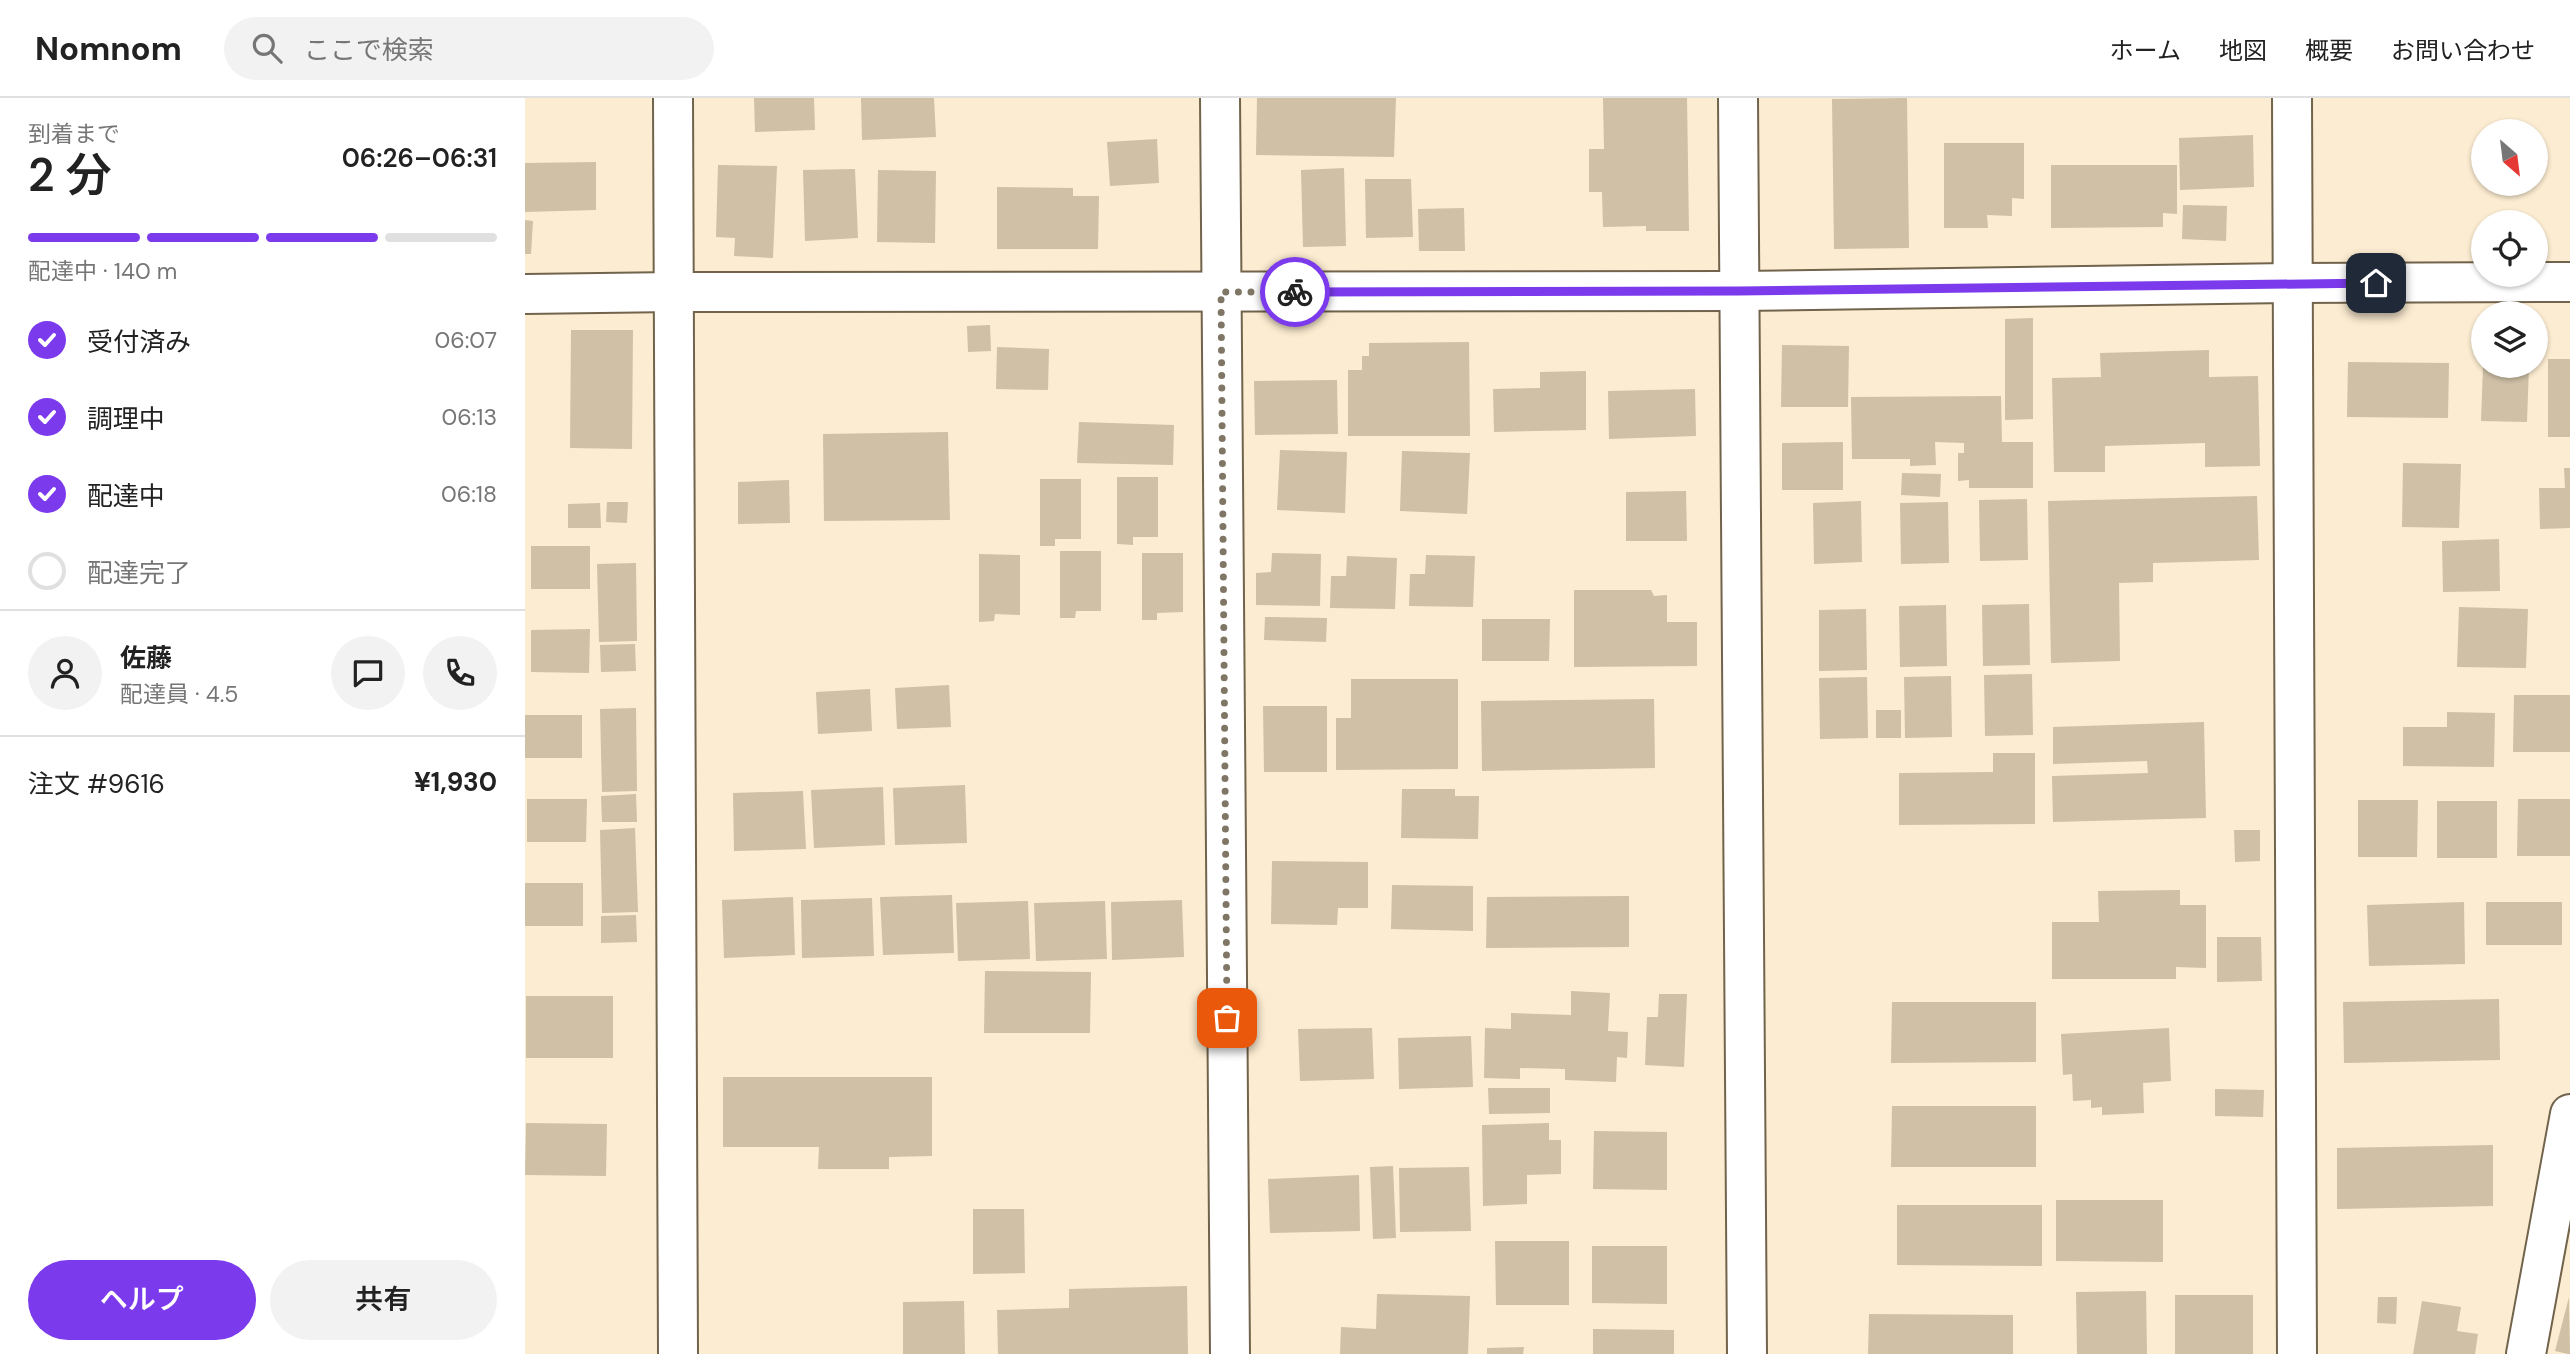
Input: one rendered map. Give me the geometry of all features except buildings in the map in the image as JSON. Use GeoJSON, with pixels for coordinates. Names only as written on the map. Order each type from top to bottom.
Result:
{"type":"FeatureCollection","features":[{"type":"Feature","properties":{"kind":"street"},"geometry":{"type":"LineString","coordinates":[[673,98],[678,1354]]}},
{"type":"Feature","properties":{"kind":"street"},"geometry":{"type":"LineString","coordinates":[[1220,98],[1230,1354]]}},
{"type":"Feature","properties":{"kind":"street"},"geometry":{"type":"LineString","coordinates":[[1738,98],[1748,1354]]}},
{"type":"Feature","properties":{"kind":"street"},"geometry":{"type":"LineString","coordinates":[[2292,98],[2297,1354]]}},
{"type":"Feature","properties":{"kind":"street"},"geometry":{"type":"LineString","coordinates":[[525,294],[1739,291],[2570,282]]}},
{"type":"Feature","properties":{"kind":"street"},"geometry":{"type":"LineString","coordinates":[[2526,1354],[2570,1114]]}},
{"type":"Feature","properties":{"kind":"way so far"},"geometry":{"type":"LineString","coordinates":[[1227,1018],[1221,292],[1295,292]]}},
{"type":"Feature","properties":{"kind":"route"},"geometry":{"type":"LineString","coordinates":[[1295,292],[1739,291],[2376,283]]}}]}
